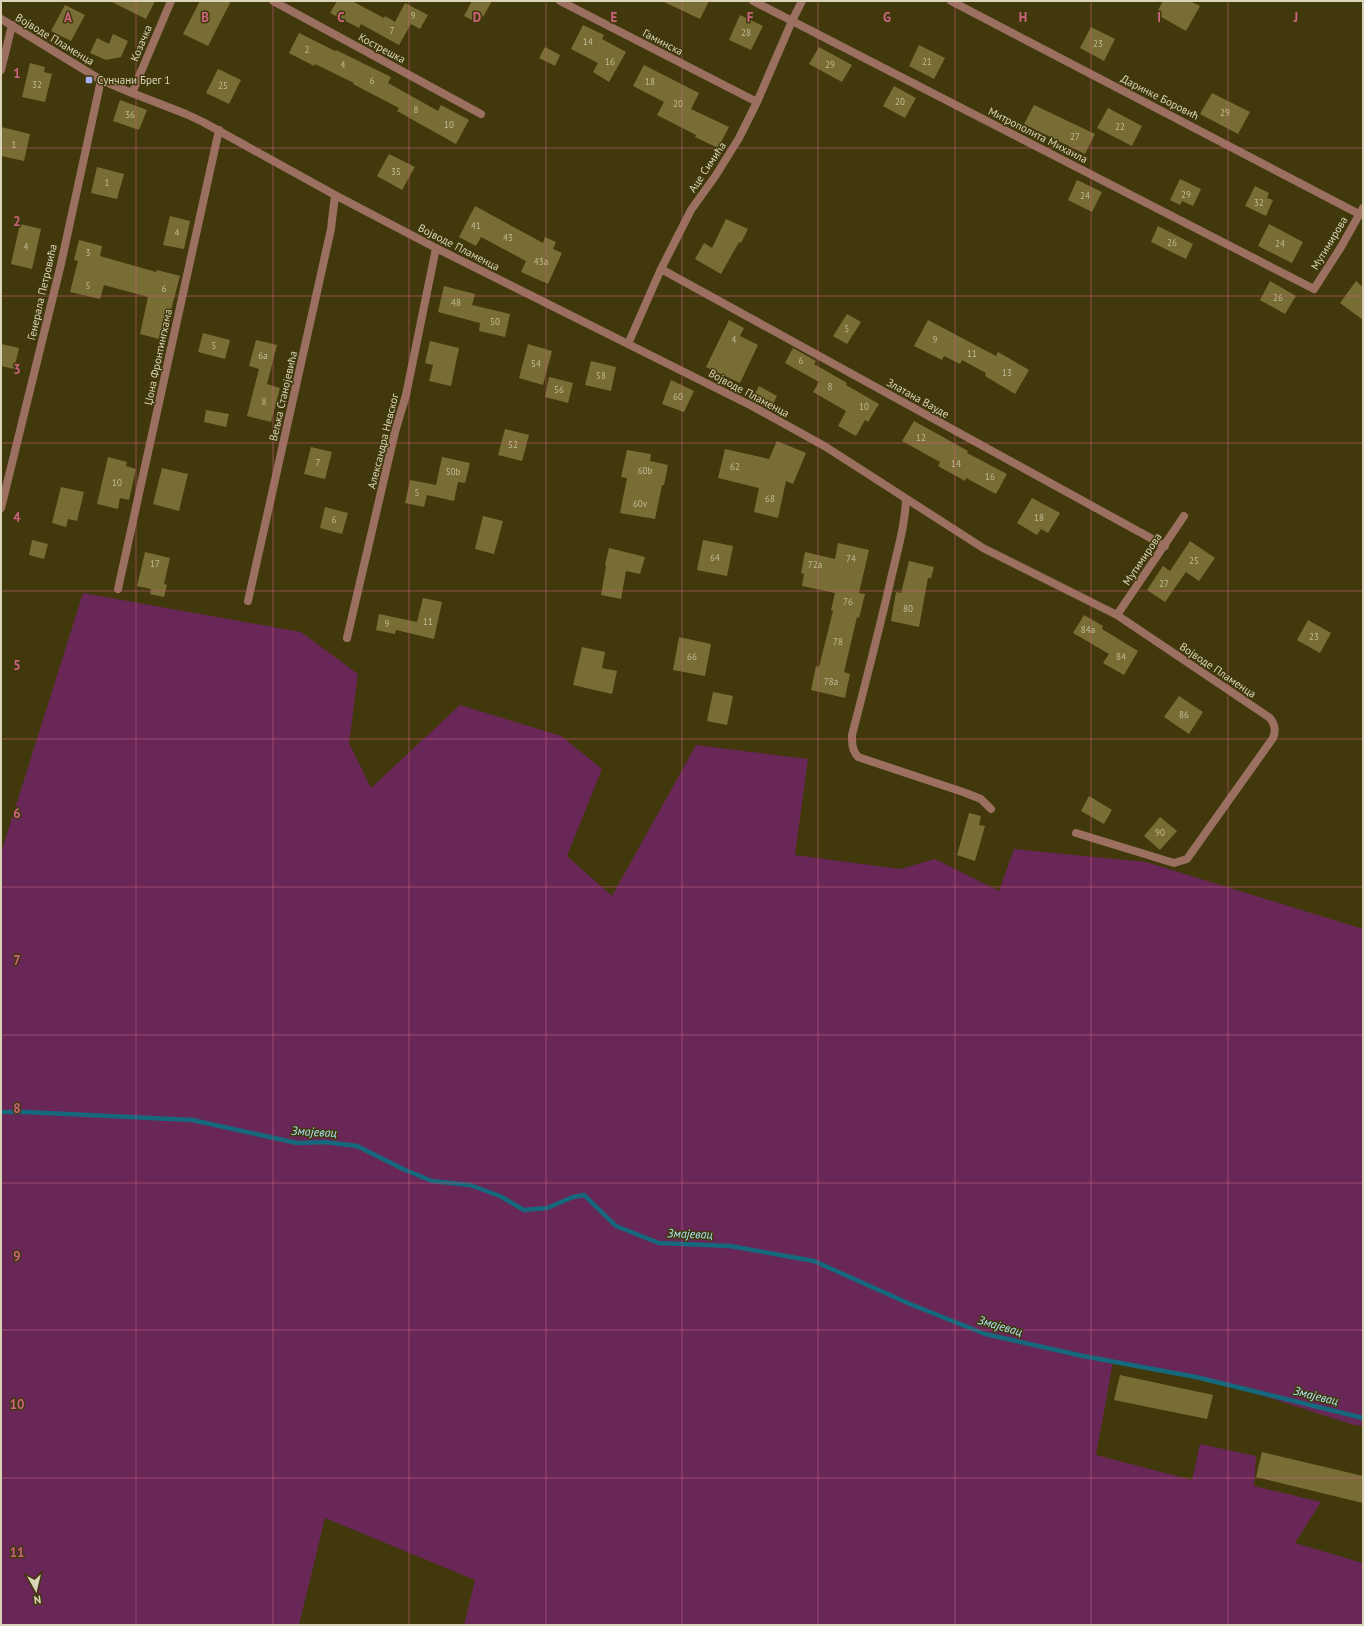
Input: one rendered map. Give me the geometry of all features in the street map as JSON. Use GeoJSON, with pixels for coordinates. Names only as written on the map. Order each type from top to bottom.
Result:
{"type":"FeatureCollection","features":[{"type":"Feature","properties":{"kind":"street","name":"Козачка"},"geometry":{"type":"LineString","coordinates":[[132,93],[171,1]]}},
{"type":"Feature","properties":{"kind":"street","name":"Кострешка"},"geometry":{"type":"LineString","coordinates":[[273,1],[481,114]]}},
{"type":"Feature","properties":{"kind":"street","name":"Гаминска"},"geometry":{"type":"LineString","coordinates":[[560,1],[757,102]]}},
{"type":"Feature","properties":{"kind":"street","name":"Митрополита Михаила"},"geometry":{"type":"LineString","coordinates":[[753,1],[1314,289]]}},
{"type":"Feature","properties":{"kind":"street","name":"Аце Симића"},"geometry":{"type":"LineString","coordinates":[[628,344],[661,268],[691,210],[716,175],[739,138],[757,102],[802,1]]}},
{"type":"Feature","properties":{"kind":"street","name":"Даринке Боровић"},"geometry":{"type":"LineString","coordinates":[[951,1],[1361,211]]}},
{"type":"Feature","properties":{"kind":"street","name":"Војводе Пламенца"},"geometry":{"type":"LineString","coordinates":[[1,19],[101,80],[186,114],[219,130],[335,195],[436,248],[752,406],[826,447],[983,548],[1117,615],[1270,718],[1274,724],[1276,732],[1273,738],[1187,858],[1174,863],[1076,833]]}},
{"type":"Feature","properties":{"kind":"street"},"geometry":{"type":"LineString","coordinates":[[1,70],[12,25]]}},
{"type":"Feature","properties":{"kind":"street","name":"Генерала Петровића"},"geometry":{"type":"LineString","coordinates":[[1,508],[61,264],[101,80]]}},
{"type":"Feature","properties":{"kind":"street","name":"Џона Фронтингхама"},"geometry":{"type":"LineString","coordinates":[[118,589],[219,130]]}},
{"type":"Feature","properties":{"kind":"street","name":"Вељка Станојевића"},"geometry":{"type":"LineString","coordinates":[[248,601],[331,229],[335,195]]}},
{"type":"Feature","properties":{"kind":"street","name":"Мутимирова"},"geometry":{"type":"LineString","coordinates":[[1314,289],[1341,247],[1361,211]]}},
{"type":"Feature","properties":{"kind":"street","name":"Александра Невског"},"geometry":{"type":"LineString","coordinates":[[347,638],[395,432],[406,395],[436,248]]}},
{"type":"Feature","properties":{"kind":"street","name":"Златана Вауде"},"geometry":{"type":"LineString","coordinates":[[661,268],[1164,546]]}},
{"type":"Feature","properties":{"kind":"street"},"geometry":{"type":"LineString","coordinates":[[906,499],[902,531],[879,631],[852,735],[852,747],[854,753],[858,757],[869,762],[981,799],[991,809]]}},
{"type":"Feature","properties":{"kind":"street","name":"Мутимирова"},"geometry":{"type":"LineString","coordinates":[[1117,615],[1184,516]]}},
{"type":"Feature","properties":{"kind":"shaded area"},"geometry":{"type":"Polygon","coordinates":[[[83,593],[301,632],[358,674],[349,743],[371,788],[460,705],[561,736],[602,769],[567,856],[612,896],[696,745],[808,759],[795,855],[900,869],[935,859],[999,891],[1014,849],[1146,862],[1363,929],[1363,1426],[1354,1425],[1214,1380],[1113,1362],[1096,1455],[1192,1480],[1200,1444],[1256,1456],[1254,1486],[1321,1502],[1295,1543],[1363,1563],[1363,1625],[464,1625],[475,1580],[325,1518],[299,1625],[1,1625],[1,853],[83,593]]]}},
{"type":"Feature","properties":{"kind":"building"},"geometry":{"type":"Polygon","coordinates":[[[110,1],[155,1],[146,19],[110,1]]]}},
{"type":"Feature","properties":{"kind":"building"},"geometry":{"type":"Polygon","coordinates":[[[200,1],[231,1],[208,46],[183,34],[200,1]]]}},
{"type":"Feature","properties":{"kind":"building"},"geometry":{"type":"Polygon","coordinates":[[[337,1],[352,1],[384,18],[385,16],[395,22],[405,3],[428,15],[420,29],[411,24],[399,45],[361,24],[359,28],[330,13],[337,1]]]}},
{"type":"Feature","properties":{"kind":"building"},"geometry":{"type":"Polygon","coordinates":[[[472,1],[492,1],[483,17],[478,14],[474,21],[464,16],[472,1]]]}},
{"type":"Feature","properties":{"kind":"building"},"geometry":{"type":"Polygon","coordinates":[[[662,1],[709,1],[700,19],[662,1]]]}},
{"type":"Feature","properties":{"kind":"building"},"geometry":{"type":"Polygon","coordinates":[[[1163,1],[1190,1],[1200,6],[1186,31],[1156,14],[1163,1]]]}},
{"type":"Feature","properties":{"kind":"building"},"geometry":{"type":"Polygon","coordinates":[[[65,5],[85,15],[71,41],[51,31],[65,5]]]}},
{"type":"Feature","properties":{"kind":"building"},"geometry":{"type":"Polygon","coordinates":[[[740,15],[763,26],[751,50],[729,40],[740,15]]]}},
{"type":"Feature","properties":{"kind":"building"},"geometry":{"type":"Polygon","coordinates":[[[583,25],[604,35],[602,39],[626,52],[609,82],[593,72],[598,63],[571,49],[583,25]]]}},
{"type":"Feature","properties":{"kind":"building"},"geometry":{"type":"Polygon","coordinates":[[[1091,27],[1115,39],[1104,61],[1080,48],[1091,27]]]}},
{"type":"Feature","properties":{"kind":"building"},"geometry":{"type":"Polygon","coordinates":[[[299,33],[391,77],[388,83],[438,111],[441,105],[469,120],[456,144],[397,111],[399,108],[353,84],[354,83],[315,64],[314,66],[289,53],[299,33]]]}},
{"type":"Feature","properties":{"kind":"building"},"geometry":{"type":"Polygon","coordinates":[[[113,34],[128,41],[121,57],[106,60],[90,53],[97,38],[109,44],[113,34]]]}},
{"type":"Feature","properties":{"kind":"building"},"geometry":{"type":"Polygon","coordinates":[[[919,45],[945,58],[934,79],[909,66],[919,45]]]}},
{"type":"Feature","properties":{"kind":"building"},"geometry":{"type":"Polygon","coordinates":[[[545,47],[560,55],[555,66],[539,58],[545,47]]]}},
{"type":"Feature","properties":{"kind":"building"},"geometry":{"type":"Polygon","coordinates":[[[819,47],[852,65],[842,82],[809,64],[819,47]]]}},
{"type":"Feature","properties":{"kind":"building"},"geometry":{"type":"Polygon","coordinates":[[[30,63],[45,67],[44,72],[52,74],[45,102],[22,97],[30,63]]]}},
{"type":"Feature","properties":{"kind":"building"},"geometry":{"type":"Polygon","coordinates":[[[644,65],[699,93],[691,109],[729,127],[718,148],[695,137],[696,135],[657,115],[664,102],[633,86],[644,65]]]}},
{"type":"Feature","properties":{"kind":"building"},"geometry":{"type":"Polygon","coordinates":[[[218,69],[241,80],[229,104],[206,93],[218,69]]]}},
{"type":"Feature","properties":{"kind":"building"},"geometry":{"type":"Polygon","coordinates":[[[894,86],[916,98],[905,118],[883,106],[894,86]]]}},
{"type":"Feature","properties":{"kind":"building"},"geometry":{"type":"Polygon","coordinates":[[[1212,93],[1250,112],[1238,134],[1200,114],[1212,93]]]}},
{"type":"Feature","properties":{"kind":"building"},"geometry":{"type":"Polygon","coordinates":[[[120,100],[147,110],[139,130],[113,121],[120,100]]]}},
{"type":"Feature","properties":{"kind":"building"},"geometry":{"type":"Polygon","coordinates":[[[1034,105],[1095,134],[1085,154],[1024,124],[1034,105]]]}},
{"type":"Feature","properties":{"kind":"building"},"geometry":{"type":"Polygon","coordinates":[[[1108,108],[1142,126],[1132,146],[1097,128],[1108,108]]]}},
{"type":"Feature","properties":{"kind":"building"},"geometry":{"type":"Polygon","coordinates":[[[1,127],[30,134],[24,161],[1,156],[1,127]]]}},
{"type":"Feature","properties":{"kind":"building"},"geometry":{"type":"Polygon","coordinates":[[[389,154],[415,167],[402,190],[377,176],[389,154]]]}},
{"type":"Feature","properties":{"kind":"building"},"geometry":{"type":"Polygon","coordinates":[[[97,167],[124,174],[117,199],[91,193],[97,167]]]}},
{"type":"Feature","properties":{"kind":"building"},"geometry":{"type":"Polygon","coordinates":[[[1180,179],[1201,189],[1193,206],[1182,201],[1180,205],[1170,200],[1180,179]]]}},
{"type":"Feature","properties":{"kind":"building"},"geometry":{"type":"Polygon","coordinates":[[[1077,180],[1102,192],[1092,212],[1068,200],[1077,180]]]}},
{"type":"Feature","properties":{"kind":"building"},"geometry":{"type":"Polygon","coordinates":[[[1255,186],[1269,193],[1267,198],[1273,200],[1266,216],[1245,206],[1255,186]]]}},
{"type":"Feature","properties":{"kind":"building"},"geometry":{"type":"Polygon","coordinates":[[[475,206],[543,243],[545,237],[556,242],[553,249],[562,253],[548,284],[521,272],[526,261],[481,237],[476,246],[459,237],[475,206]]]}},
{"type":"Feature","properties":{"kind":"building"},"geometry":{"type":"Polygon","coordinates":[[[170,216],[190,221],[184,249],[163,245],[170,216]]]}},
{"type":"Feature","properties":{"kind":"building"},"geometry":{"type":"Polygon","coordinates":[[[726,219],[748,229],[741,243],[739,242],[721,274],[695,259],[704,243],[712,248],[726,219]]]}},
{"type":"Feature","properties":{"kind":"building"},"geometry":{"type":"Polygon","coordinates":[[[20,224],[41,229],[32,269],[11,264],[20,224]]]}},
{"type":"Feature","properties":{"kind":"building"},"geometry":{"type":"Polygon","coordinates":[[[1269,224],[1303,242],[1292,263],[1258,246],[1269,224]]]}},
{"type":"Feature","properties":{"kind":"building"},"geometry":{"type":"Polygon","coordinates":[[[1158,226],[1193,244],[1186,259],[1151,242],[1158,226]]]}},
{"type":"Feature","properties":{"kind":"building"},"geometry":{"type":"Polygon","coordinates":[[[79,240],[102,246],[100,256],[156,272],[157,270],[180,276],[163,340],[140,334],[148,297],[104,285],[100,299],[70,292],[78,261],[74,260],[79,240]]]}},
{"type":"Feature","properties":{"kind":"building"},"geometry":{"type":"Polygon","coordinates":[[[1270,281],[1296,296],[1285,314],[1260,300],[1270,281]]]}},
{"type":"Feature","properties":{"kind":"building"},"geometry":{"type":"Polygon","coordinates":[[[1356,281],[1363,287],[1363,320],[1340,303],[1356,281]]]}},
{"type":"Feature","properties":{"kind":"building"},"geometry":{"type":"Polygon","coordinates":[[[444,286],[475,294],[472,305],[510,314],[505,337],[479,331],[480,323],[438,312],[444,286]]]}},
{"type":"Feature","properties":{"kind":"building"},"geometry":{"type":"Polygon","coordinates":[[[847,314],[861,322],[847,344],[833,336],[847,314]]]}},
{"type":"Feature","properties":{"kind":"building"},"geometry":{"type":"Polygon","coordinates":[[[729,320],[744,328],[740,336],[758,345],[740,383],[706,367],[729,320]]]}},
{"type":"Feature","properties":{"kind":"building"},"geometry":{"type":"Polygon","coordinates":[[[928,320],[996,356],[998,352],[1029,370],[1015,394],[985,376],[986,373],[962,360],[960,364],[944,356],[942,360],[914,346],[928,320]]]}},
{"type":"Feature","properties":{"kind":"building"},"geometry":{"type":"Polygon","coordinates":[[[203,333],[230,340],[225,359],[198,352],[203,333]]]}},
{"type":"Feature","properties":{"kind":"building"},"geometry":{"type":"Polygon","coordinates":[[[256,340],[277,345],[267,384],[280,388],[271,422],[247,416],[259,369],[249,366],[256,340]]]}},
{"type":"Feature","properties":{"kind":"building"},"geometry":{"type":"Polygon","coordinates":[[[430,341],[459,348],[451,386],[429,381],[433,365],[425,363],[430,341]]]}},
{"type":"Feature","properties":{"kind":"building"},"geometry":{"type":"Polygon","coordinates":[[[1,344],[19,348],[14,369],[1,366],[1,344]]]}},
{"type":"Feature","properties":{"kind":"building"},"geometry":{"type":"Polygon","coordinates":[[[528,344],[552,351],[543,385],[519,378],[528,344]]]}},
{"type":"Feature","properties":{"kind":"building"},"geometry":{"type":"Polygon","coordinates":[[[793,348],[816,361],[814,364],[847,383],[846,385],[879,404],[868,422],[865,420],[856,436],[838,426],[846,411],[813,392],[819,382],[785,363],[793,348]]]}},
{"type":"Feature","properties":{"kind":"building"},"geometry":{"type":"Polygon","coordinates":[[[591,361],[616,367],[611,391],[585,385],[591,361]]]}},
{"type":"Feature","properties":{"kind":"building"},"geometry":{"type":"Polygon","coordinates":[[[549,377],[573,383],[568,403],[545,397],[549,377]]]}},
{"type":"Feature","properties":{"kind":"building"},"geometry":{"type":"Polygon","coordinates":[[[671,380],[694,391],[684,412],[662,404],[671,380]]]}},
{"type":"Feature","properties":{"kind":"building"},"geometry":{"type":"Polygon","coordinates":[[[759,386],[777,396],[770,410],[752,400],[759,386]]]}},
{"type":"Feature","properties":{"kind":"building"},"geometry":{"type":"Polygon","coordinates":[[[206,410],[229,414],[226,427],[204,422],[206,410]]]}},
{"type":"Feature","properties":{"kind":"building"},"geometry":{"type":"Polygon","coordinates":[[[914,421],[968,451],[967,453],[1007,474],[996,494],[966,478],[965,481],[938,466],[940,462],[902,441],[914,421]]]}},
{"type":"Feature","properties":{"kind":"building"},"geometry":{"type":"Polygon","coordinates":[[[505,429],[529,435],[522,461],[498,455],[505,429]]]}},
{"type":"Feature","properties":{"kind":"building"},"geometry":{"type":"Polygon","coordinates":[[[777,441],[806,453],[793,484],[786,481],[778,518],[754,512],[759,488],[718,478],[725,449],[769,459],[777,441]]]}},
{"type":"Feature","properties":{"kind":"building"},"geometry":{"type":"Polygon","coordinates":[[[311,447],[332,452],[325,479],[304,474],[311,447]]]}},
{"type":"Feature","properties":{"kind":"building"},"geometry":{"type":"Polygon","coordinates":[[[627,450],[651,454],[650,461],[668,465],[655,519],[620,513],[627,478],[621,477],[627,450]]]}},
{"type":"Feature","properties":{"kind":"building"},"geometry":{"type":"Polygon","coordinates":[[[108,457],[127,462],[126,466],[136,469],[129,500],[120,498],[118,509],[97,504],[108,457]]]}},
{"type":"Feature","properties":{"kind":"building"},"geometry":{"type":"Polygon","coordinates":[[[442,457],[470,463],[465,483],[458,482],[454,501],[427,495],[424,507],[405,503],[410,480],[436,485],[442,457]]]}},
{"type":"Feature","properties":{"kind":"building"},"geometry":{"type":"Polygon","coordinates":[[[162,468],[188,474],[179,511],[153,504],[162,468]]]}},
{"type":"Feature","properties":{"kind":"building"},"geometry":{"type":"Polygon","coordinates":[[[61,487],[84,492],[77,521],[68,519],[66,527],[52,523],[61,487]]]}},
{"type":"Feature","properties":{"kind":"building"},"geometry":{"type":"Polygon","coordinates":[[[1032,498],[1060,513],[1048,533],[1041,529],[1037,535],[1017,523],[1032,498]]]}},
{"type":"Feature","properties":{"kind":"building"},"geometry":{"type":"Polygon","coordinates":[[[325,507],[348,513],[342,534],[320,528],[325,507]]]}},
{"type":"Feature","properties":{"kind":"building"},"geometry":{"type":"Polygon","coordinates":[[[483,516],[503,521],[494,554],[475,549],[483,516]]]}},
{"type":"Feature","properties":{"kind":"building"},"geometry":{"type":"Polygon","coordinates":[[[32,540],[48,544],[44,559],[29,555],[32,540]]]}},
{"type":"Feature","properties":{"kind":"building"},"geometry":{"type":"Polygon","coordinates":[[[703,540],[733,546],[727,576],[697,570],[703,540]]]}},
{"type":"Feature","properties":{"kind":"building"},"geometry":{"type":"Polygon","coordinates":[[[1190,541],[1215,558],[1199,581],[1186,572],[1165,602],[1147,590],[1163,566],[1170,571],[1190,541]]]}},
{"type":"Feature","properties":{"kind":"building"},"geometry":{"type":"Polygon","coordinates":[[[838,543],[869,550],[859,593],[865,594],[859,618],[857,617],[844,672],[850,674],[845,698],[811,690],[816,666],[819,667],[833,611],[831,610],[835,593],[802,586],[804,574],[801,573],[805,552],[835,559],[838,543]]]}},
{"type":"Feature","properties":{"kind":"building"},"geometry":{"type":"Polygon","coordinates":[[[609,548],[645,557],[640,574],[626,571],[621,599],[601,595],[609,548]]]}},
{"type":"Feature","properties":{"kind":"building"},"geometry":{"type":"Polygon","coordinates":[[[145,552],[170,558],[164,584],[167,585],[164,597],[150,594],[151,589],[137,586],[145,552]]]}},
{"type":"Feature","properties":{"kind":"building"},"geometry":{"type":"Polygon","coordinates":[[[909,561],[934,567],[931,578],[928,578],[919,627],[891,621],[896,592],[901,593],[909,561]]]}},
{"type":"Feature","properties":{"kind":"building"},"geometry":{"type":"Polygon","coordinates":[[[423,598],[442,602],[434,639],[396,630],[395,634],[376,630],[379,614],[417,622],[423,598]]]}},
{"type":"Feature","properties":{"kind":"building"},"geometry":{"type":"Polygon","coordinates":[[[1084,615],[1103,626],[1102,629],[1138,651],[1124,675],[1103,663],[1109,654],[1073,633],[1084,615]]]}},
{"type":"Feature","properties":{"kind":"building"},"geometry":{"type":"Polygon","coordinates":[[[1308,620],[1331,633],[1320,653],[1297,640],[1308,620]]]}},
{"type":"Feature","properties":{"kind":"building"},"geometry":{"type":"Polygon","coordinates":[[[679,637],[711,644],[705,676],[673,670],[679,637]]]}},
{"type":"Feature","properties":{"kind":"building"},"geometry":{"type":"Polygon","coordinates":[[[582,647],[605,652],[602,668],[617,671],[612,694],[573,685],[582,647]]]}},
{"type":"Feature","properties":{"kind":"building"},"geometry":{"type":"Polygon","coordinates":[[[713,692],[733,696],[727,725],[707,721],[713,692]]]}},
{"type":"Feature","properties":{"kind":"building"},"geometry":{"type":"Polygon","coordinates":[[[1179,696],[1203,712],[1189,734],[1164,717],[1179,696]]]}},
{"type":"Feature","properties":{"kind":"building"},"geometry":{"type":"Polygon","coordinates":[[[1089,796],[1112,810],[1104,824],[1081,811],[1089,796]]]}},
{"type":"Feature","properties":{"kind":"building"},"geometry":{"type":"Polygon","coordinates":[[[969,813],[981,816],[979,825],[985,826],[975,861],[957,855],[969,813]]]}},
{"type":"Feature","properties":{"kind":"building"},"geometry":{"type":"Polygon","coordinates":[[[1160,817],[1177,831],[1160,850],[1144,836],[1160,817]]]}},
{"type":"Feature","properties":{"kind":"building"},"geometry":{"type":"Polygon","coordinates":[[[1120,1375],[1213,1395],[1207,1419],[1114,1400],[1120,1375]]]}},
{"type":"Feature","properties":{"kind":"building"},"geometry":{"type":"Polygon","coordinates":[[[1262,1452],[1363,1476],[1363,1503],[1256,1477],[1262,1452]]]}},
{"type":"Feature","properties":{"kind":"waterway","name":"Змајевац"},"geometry":{"type":"LineString","coordinates":[[1,1112],[192,1120],[297,1143],[325,1142],[357,1146],[403,1169],[432,1181],[470,1185],[500,1196],[524,1210],[547,1208],[573,1197],[584,1195],[616,1226],[659,1243],[730,1246],[814,1261],[910,1304],[985,1334],[1083,1356],[1196,1377],[1363,1418]]}},
{"type":"Feature","properties":{"kind":"place","name":"Сунчани Брег 1"},"geometry":{"type":"Point","coordinates":[89,80]}}]}
